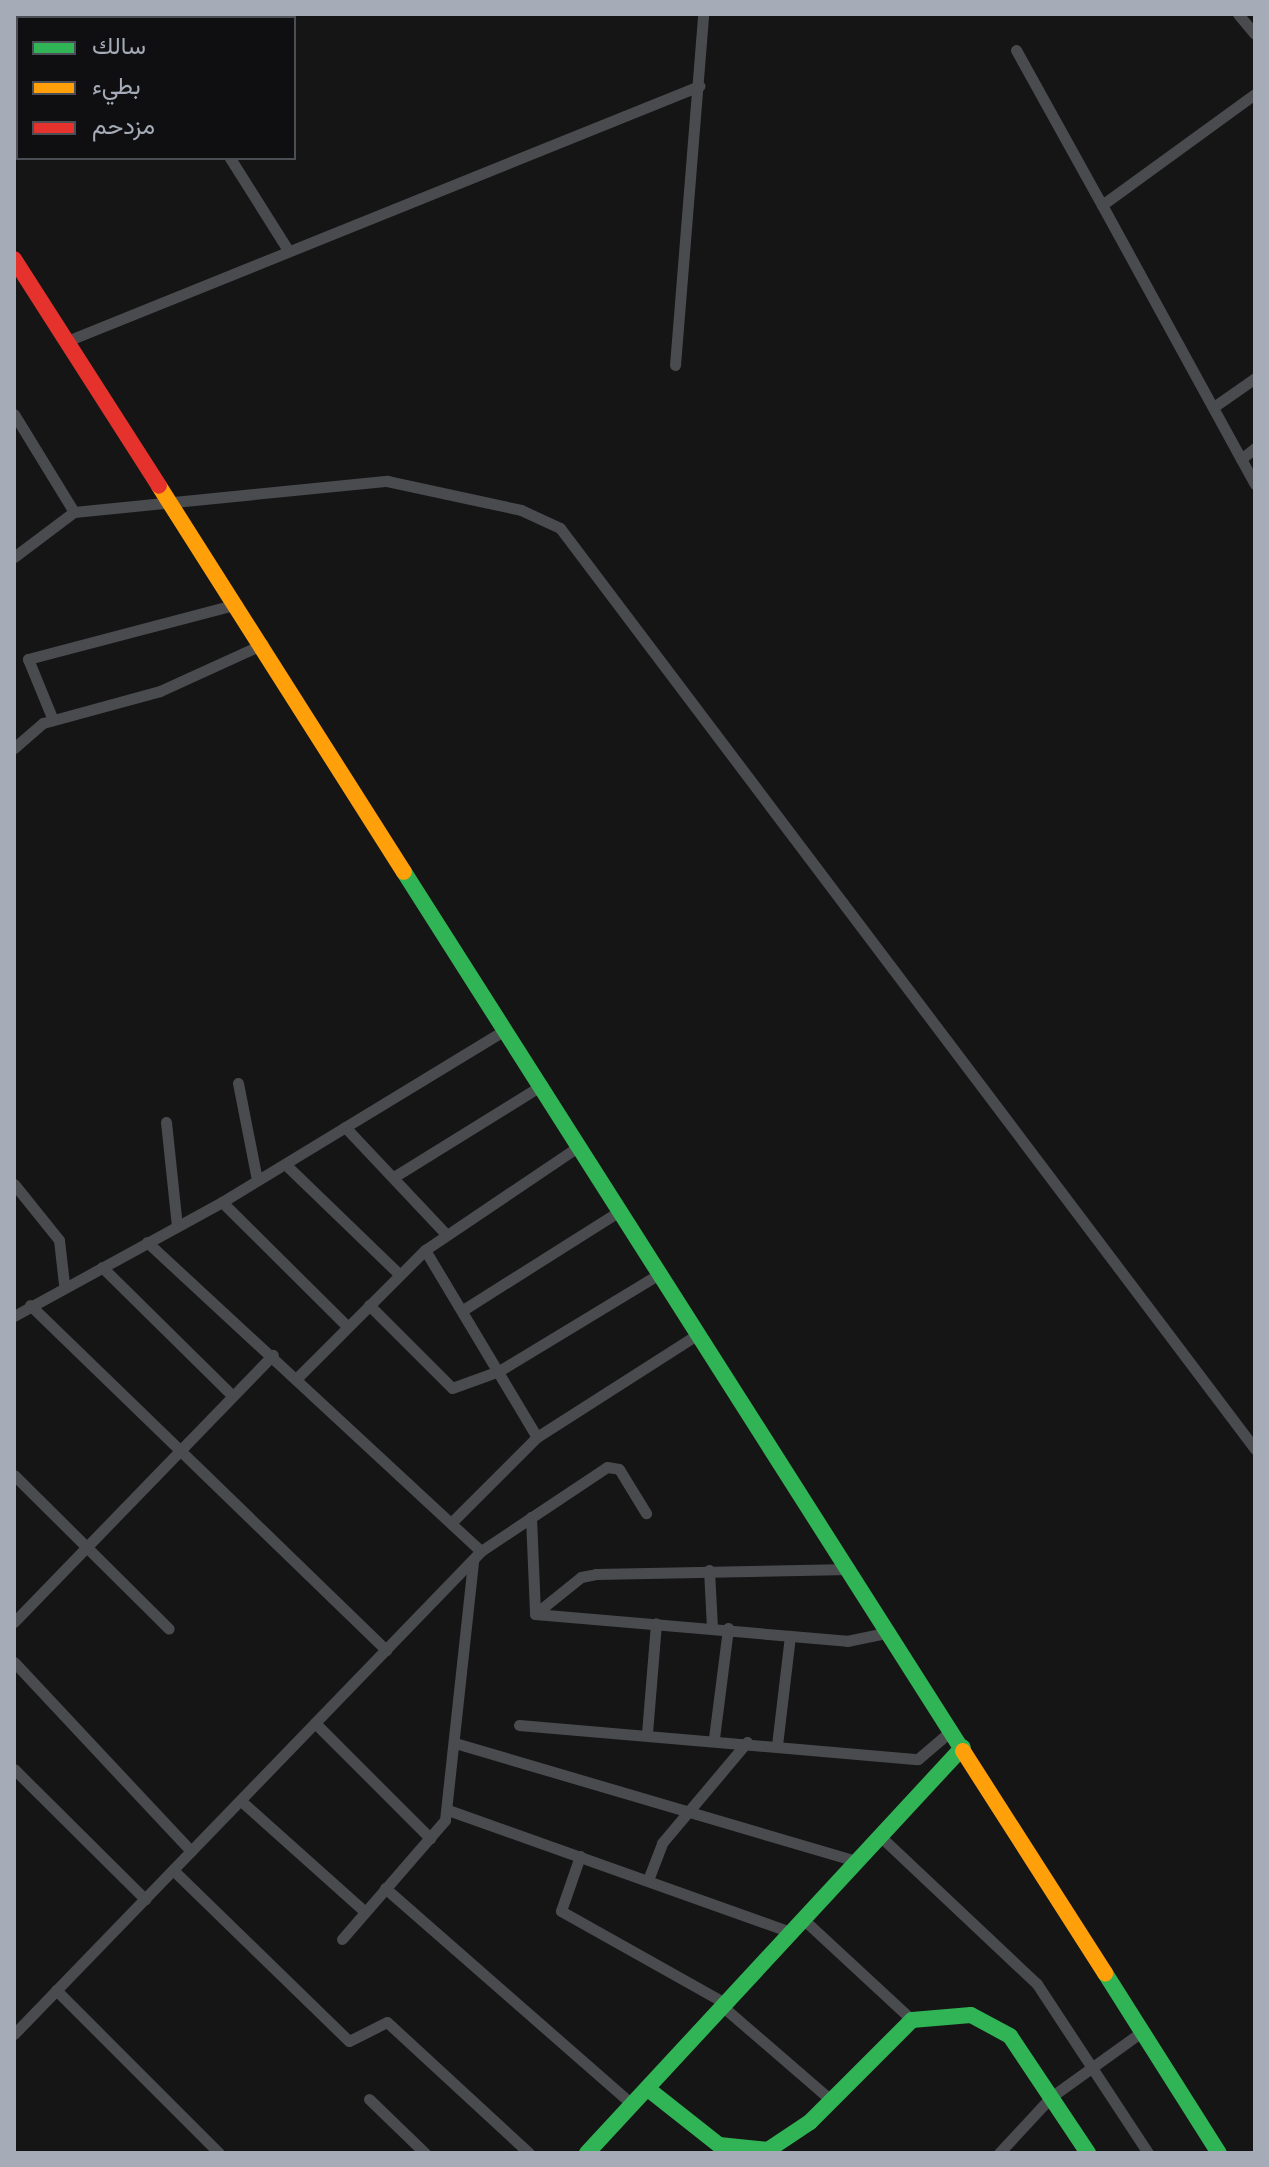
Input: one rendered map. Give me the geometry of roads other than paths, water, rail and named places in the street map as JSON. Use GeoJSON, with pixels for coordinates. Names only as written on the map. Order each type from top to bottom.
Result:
{"type":"FeatureCollection","features":[{"type":"Feature","properties":{"kind":"street"},"geometry":{"type":"LineString","coordinates":[[675,365],[703,14]]}},
{"type":"Feature","properties":{"kind":"street"},"geometry":{"type":"LineString","coordinates":[[1238,14],[1255,34]]}},
{"type":"Feature","properties":{"kind":"street"},"geometry":{"type":"LineString","coordinates":[[1016,50],[1215,406],[1255,484]]}},
{"type":"Feature","properties":{"kind":"street"},"geometry":{"type":"LineString","coordinates":[[67,341],[699,86]]}},
{"type":"Feature","properties":{"kind":"street"},"geometry":{"type":"LineString","coordinates":[[1102,205],[1255,94]]}},
{"type":"Feature","properties":{"kind":"street"},"geometry":{"type":"LineString","coordinates":[[231,160],[288,250]]}},
{"type":"Feature","properties":{"kind":"street"},"geometry":{"type":"LineString","coordinates":[[14,259],[169,504],[239,604],[505,1030],[1143,2031],[1214,2151]]}},
{"type":"Feature","properties":{"kind":"street"},"geometry":{"type":"LineString","coordinates":[[1215,406],[1255,378]]}},
{"type":"Feature","properties":{"kind":"street"},"geometry":{"type":"LineString","coordinates":[[14,414],[74,512]]}},
{"type":"Feature","properties":{"kind":"street"},"geometry":{"type":"LineString","coordinates":[[1241,459],[1255,448]]}},
{"type":"Feature","properties":{"kind":"street"},"geometry":{"type":"LineString","coordinates":[[17,550],[74,512],[387,481],[521,510],[560,528],[1255,1449]]}},
{"type":"Feature","properties":{"kind":"street"},"geometry":{"type":"LineString","coordinates":[[53,720],[28,659],[239,604]]}},
{"type":"Feature","properties":{"kind":"street"},"geometry":{"type":"LineString","coordinates":[[14,748],[53,720],[160,691],[263,644]]}},
{"type":"Feature","properties":{"kind":"street"},"geometry":{"type":"LineString","coordinates":[[14,1316],[64,1284],[102,1267],[222,1202],[505,1030]]}},
{"type":"Feature","properties":{"kind":"street"},"geometry":{"type":"LineString","coordinates":[[238,1083],[257,1180]]}},
{"type":"Feature","properties":{"kind":"street"},"geometry":{"type":"LineString","coordinates":[[397,1175],[542,1085]]}},
{"type":"Feature","properties":{"kind":"street"},"geometry":{"type":"LineString","coordinates":[[166,1122],[177,1226]]}},
{"type":"Feature","properties":{"kind":"street"},"geometry":{"type":"LineString","coordinates":[[345,1127],[397,1175],[445,1233]]}},
{"type":"Feature","properties":{"kind":"street"},"geometry":{"type":"LineString","coordinates":[[297,1378],[399,1274],[445,1233],[579,1146]]}},
{"type":"Feature","properties":{"kind":"street"},"geometry":{"type":"LineString","coordinates":[[285,1164],[399,1274]]}},
{"type":"Feature","properties":{"kind":"street"},"geometry":{"type":"LineString","coordinates":[[14,1184],[59,1240],[64,1284]]}},
{"type":"Feature","properties":{"kind":"street"},"geometry":{"type":"LineString","coordinates":[[222,1202],[347,1326]]}},
{"type":"Feature","properties":{"kind":"street"},"geometry":{"type":"LineString","coordinates":[[463,1310],[621,1210]]}},
{"type":"Feature","properties":{"kind":"street"},"geometry":{"type":"LineString","coordinates":[[147,1242],[452,1522],[477,1556],[448,1810],[430,1838],[342,1939]]}},
{"type":"Feature","properties":{"kind":"street"},"geometry":{"type":"LineString","coordinates":[[425,1250],[537,1437]]}},
{"type":"Feature","properties":{"kind":"street"},"geometry":{"type":"LineString","coordinates":[[102,1267],[232,1395]]}},
{"type":"Feature","properties":{"kind":"street"},"geometry":{"type":"LineString","coordinates":[[369,1305],[444,1385],[460,1387],[499,1371],[661,1273]]}},
{"type":"Feature","properties":{"kind":"street"},"geometry":{"type":"LineString","coordinates":[[30,1305],[386,1650]]}},
{"type":"Feature","properties":{"kind":"street"},"geometry":{"type":"LineString","coordinates":[[452,1522],[537,1437],[698,1334]]}},
{"type":"Feature","properties":{"kind":"street"},"geometry":{"type":"LineString","coordinates":[[14,1622],[273,1355]]}},
{"type":"Feature","properties":{"kind":"street"},"geometry":{"type":"LineString","coordinates":[[14,2034],[477,1556],[531,1517],[613,1466],[646,1513]]}},
{"type":"Feature","properties":{"kind":"street"},"geometry":{"type":"LineString","coordinates":[[14,1475],[169,1629]]}},
{"type":"Feature","properties":{"kind":"street"},"geometry":{"type":"LineString","coordinates":[[531,1517],[535,1614]]}},
{"type":"Feature","properties":{"kind":"street"},"geometry":{"type":"LineString","coordinates":[[535,1614],[581,1577],[709,1570],[850,1569]]}},
{"type":"Feature","properties":{"kind":"street"},"geometry":{"type":"LineString","coordinates":[[709,1570],[712,1627]]}},
{"type":"Feature","properties":{"kind":"street"},"geometry":{"type":"LineString","coordinates":[[535,1614],[728,1628],[847,1641],[890,1632]]}},
{"type":"Feature","properties":{"kind":"street"},"geometry":{"type":"LineString","coordinates":[[647,1733],[656,1623]]}},
{"type":"Feature","properties":{"kind":"street"},"geometry":{"type":"LineString","coordinates":[[714,1738],[728,1628]]}},
{"type":"Feature","properties":{"kind":"street"},"geometry":{"type":"LineString","coordinates":[[777,1745],[790,1636]]}},
{"type":"Feature","properties":{"kind":"street"},"geometry":{"type":"LineString","coordinates":[[14,1662],[191,1851]]}},
{"type":"Feature","properties":{"kind":"street"},"geometry":{"type":"LineString","coordinates":[[315,1723],[430,1838]]}},
{"type":"Feature","properties":{"kind":"street"},"geometry":{"type":"LineString","coordinates":[[519,1725],[714,1738],[918,1759],[952,1730]]}},
{"type":"Feature","properties":{"kind":"street"},"geometry":{"type":"LineString","coordinates":[[648,1880],[662,1843],[747,1742]]}},
{"type":"Feature","properties":{"kind":"street"},"geometry":{"type":"LineString","coordinates":[[455,1743],[857,1861]]}},
{"type":"Feature","properties":{"kind":"street"},"geometry":{"type":"LineString","coordinates":[[587,2153],[963,1747]]}},
{"type":"Feature","properties":{"kind":"street"},"geometry":{"type":"LineString","coordinates":[[14,1769],[145,1899]]}},
{"type":"Feature","properties":{"kind":"street"},"geometry":{"type":"LineString","coordinates":[[241,1801],[365,1912]]}},
{"type":"Feature","properties":{"kind":"street"},"geometry":{"type":"LineString","coordinates":[[448,1810],[791,1932]]}},
{"type":"Feature","properties":{"kind":"street"},"geometry":{"type":"LineString","coordinates":[[881,1837],[1037,1984],[1094,2065],[1148,2153]]}},
{"type":"Feature","properties":{"kind":"street"},"geometry":{"type":"LineString","coordinates":[[580,1856],[561,1911],[724,2005],[831,2100]]}},
{"type":"Feature","properties":{"kind":"street"},"geometry":{"type":"LineString","coordinates":[[173,1870],[349,2041],[387,2022],[529,2153]]}},
{"type":"Feature","properties":{"kind":"street"},"geometry":{"type":"LineString","coordinates":[[385,1888],[631,2103]]}},
{"type":"Feature","properties":{"kind":"street"},"geometry":{"type":"LineString","coordinates":[[803,1919],[912,2020]]}},
{"type":"Feature","properties":{"kind":"street"},"geometry":{"type":"LineString","coordinates":[[56,1990],[219,2153]]}},
{"type":"Feature","properties":{"kind":"street"},"geometry":{"type":"LineString","coordinates":[[648,2089],[719,2145],[767,2152],[831,2100],[912,2020],[944,2014],[990,2022],[1010,2036],[1088,2153]]}},
{"type":"Feature","properties":{"kind":"street"},"geometry":{"type":"LineString","coordinates":[[999,2153],[1051,2097],[1143,2031]]}},
{"type":"Feature","properties":{"kind":"street"},"geometry":{"type":"LineString","coordinates":[[369,2099],[425,2153]]}}]}
